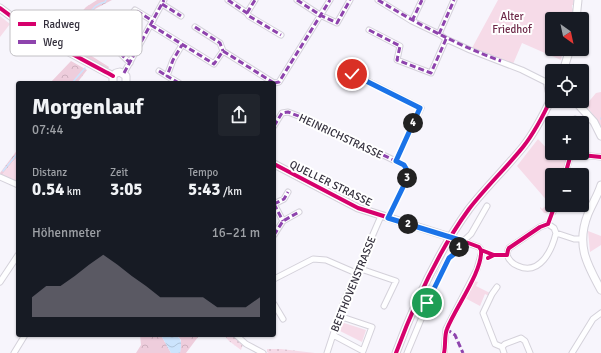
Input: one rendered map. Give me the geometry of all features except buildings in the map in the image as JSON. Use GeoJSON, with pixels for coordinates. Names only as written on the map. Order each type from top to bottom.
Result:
{"type":"FeatureCollection","features":[{"type":"Feature","properties":{"kind":"main road"},"geometry":{"type":"LineString","coordinates":[[577,12],[578,0]]}},
{"type":"Feature","properties":{"kind":"main road"},"geometry":{"type":"LineString","coordinates":[[0,8],[10,16]]}},
{"type":"Feature","properties":{"kind":"main road"},"geometry":{"type":"LineString","coordinates":[[73,56],[113,80],[118,73],[124,73],[127,78],[126,81]]}},
{"type":"Feature","properties":{"kind":"main road"},"geometry":{"type":"LineString","coordinates":[[396,353],[426,279],[450,237],[476,201],[524,146],[546,108]]}},
{"type":"Feature","properties":{"kind":"main road"},"geometry":{"type":"LineString","coordinates":[[581,108],[594,122],[601,136]]}},
{"type":"Feature","properties":{"kind":"main road","name":"QUELLER STRASSE"},"geometry":{"type":"LineString","coordinates":[[276,165],[358,208],[450,237]]}},
{"type":"Feature","properties":{"kind":"main road"},"geometry":{"type":"LineString","coordinates":[[601,185],[586,218],[582,239],[582,248],[586,263],[601,290]]}},
{"type":"Feature","properties":{"kind":"street"},"geometry":{"type":"LineString","coordinates":[[228,0],[281,36]]}},
{"type":"Feature","properties":{"kind":"street"},"geometry":{"type":"LineString","coordinates":[[247,13],[256,0]]}},
{"type":"Feature","properties":{"kind":"street"},"geometry":{"type":"LineString","coordinates":[[297,0],[336,24],[350,0]]}},
{"type":"Feature","properties":{"kind":"street"},"geometry":{"type":"LineString","coordinates":[[276,82],[278,82],[330,0]]}},
{"type":"Feature","properties":{"kind":"street"},"geometry":{"type":"LineString","coordinates":[[378,0],[412,21],[446,39],[545,79]]}},
{"type":"Feature","properties":{"kind":"street"},"geometry":{"type":"LineString","coordinates":[[412,21],[422,0]]}},
{"type":"Feature","properties":{"kind":"street"},"geometry":{"type":"LineString","coordinates":[[439,34],[454,0]]}},
{"type":"Feature","properties":{"kind":"street"},"geometry":{"type":"LineString","coordinates":[[142,41],[163,2],[181,16]]}},
{"type":"Feature","properties":{"kind":"street"},"geometry":{"type":"LineString","coordinates":[[142,15],[182,45],[214,64],[223,51]]}},
{"type":"Feature","properties":{"kind":"street"},"geometry":{"type":"LineString","coordinates":[[195,27],[220,43],[223,51],[271,81]]}},
{"type":"Feature","properties":{"kind":"street"},"geometry":{"type":"LineString","coordinates":[[369,30],[400,46],[394,66]]}},
{"type":"Feature","properties":{"kind":"street"},"geometry":{"type":"LineString","coordinates":[[397,60],[432,73],[446,39]]}},
{"type":"Feature","properties":{"kind":"street"},"geometry":{"type":"LineString","coordinates":[[167,76],[173,60],[182,45]]}},
{"type":"Feature","properties":{"kind":"street"},"geometry":{"type":"LineString","coordinates":[[124,56],[130,62]]}},
{"type":"Feature","properties":{"kind":"street"},"geometry":{"type":"LineString","coordinates":[[124,73],[133,56]]}},
{"type":"Feature","properties":{"kind":"street"},"geometry":{"type":"LineString","coordinates":[[158,71],[176,81]]}},
{"type":"Feature","properties":{"kind":"street"},"geometry":{"type":"LineString","coordinates":[[352,74],[420,108],[396,161]]}},
{"type":"Feature","properties":{"kind":"street","name":"HEINRICHSTRASSE"},"geometry":{"type":"LineString","coordinates":[[276,123],[282,113],[288,112],[314,122],[404,165],[408,172],[406,181],[384,217]]}},
{"type":"Feature","properties":{"kind":"street"},"geometry":{"type":"LineString","coordinates":[[589,155],[601,157]]}},
{"type":"Feature","properties":{"kind":"street"},"geometry":{"type":"LineString","coordinates":[[0,177],[16,185]]}},
{"type":"Feature","properties":{"kind":"street"},"geometry":{"type":"LineString","coordinates":[[276,203],[284,199],[288,192]]}},
{"type":"Feature","properties":{"kind":"street"},"geometry":{"type":"LineString","coordinates":[[407,353],[440,274],[449,258],[458,251],[459,245],[471,234],[487,206]]}},
{"type":"Feature","properties":{"kind":"street"},"geometry":{"type":"LineString","coordinates":[[276,208],[283,221]]}},
{"type":"Feature","properties":{"kind":"street"},"geometry":{"type":"LineString","coordinates":[[276,232],[283,221],[299,212]]}},
{"type":"Feature","properties":{"kind":"street","name":"BEETHOVENSTRASSE"},"geometry":{"type":"LineString","coordinates":[[327,353],[339,316],[357,270],[384,217]]}},
{"type":"Feature","properties":{"kind":"street"},"geometry":{"type":"LineString","coordinates":[[556,233],[548,253],[536,267],[529,269],[522,268],[508,258],[507,253],[510,248],[540,227],[548,224],[556,230],[556,233],[574,239],[582,239]]}},
{"type":"Feature","properties":{"kind":"street"},"geometry":{"type":"LineString","coordinates":[[444,353],[446,329],[475,274],[482,255],[479,247],[450,237]]}},
{"type":"Feature","properties":{"kind":"street"},"geometry":{"type":"LineString","coordinates":[[0,282],[16,258]]}},
{"type":"Feature","properties":{"kind":"street"},"geometry":{"type":"LineString","coordinates":[[276,278],[313,259],[326,260],[396,281],[384,306]]}},
{"type":"Feature","properties":{"kind":"street"},"geometry":{"type":"LineString","coordinates":[[497,287],[484,310],[483,316],[495,344],[502,347],[504,353]]}},
{"type":"Feature","properties":{"kind":"street"},"geometry":{"type":"LineString","coordinates":[[276,308],[282,319]]}},
{"type":"Feature","properties":{"kind":"street"},"geometry":{"type":"LineString","coordinates":[[572,353],[593,319],[601,313]]}},
{"type":"Feature","properties":{"kind":"street"},"geometry":{"type":"LineString","coordinates":[[333,335],[363,351],[372,327],[339,316]]}},
{"type":"Feature","properties":{"kind":"street"},"geometry":{"type":"LineString","coordinates":[[14,353],[25,337]]}},
{"type":"Feature","properties":{"kind":"street"},"geometry":{"type":"LineString","coordinates":[[238,337],[246,344],[264,353]]}},
{"type":"Feature","properties":{"kind":"street"},"geometry":{"type":"LineString","coordinates":[[502,347],[505,344],[521,338],[525,341],[530,353]]}},
{"type":"Feature","properties":{"kind":"green space"},"geometry":{"type":"Polygon","coordinates":[[[97,0],[112,0],[94,10],[83,10],[97,0]]]}},
{"type":"Feature","properties":{"kind":"green space","name":"Alter Friedhof"},"geometry":{"type":"Polygon","coordinates":[[[498,0],[574,0],[572,5],[572,12],[545,12],[545,53],[522,43],[513,64],[472,48],[498,0]]]}},
{"type":"Feature","properties":{"kind":"green space"},"geometry":{"type":"Polygon","coordinates":[[[0,16],[10,24],[0,37],[0,16]]]}},
{"type":"Feature","properties":{"kind":"green space"},"geometry":{"type":"Polygon","coordinates":[[[83,56],[92,56],[109,67],[108,69],[83,56]]]}},
{"type":"Feature","properties":{"kind":"green space","name":"Alter Friedhof"},"geometry":{"type":"Polygon","coordinates":[[[552,56],[562,56],[561,60],[552,56]]]}},
{"type":"Feature","properties":{"kind":"green space"},"geometry":{"type":"Polygon","coordinates":[[[71,61],[87,70],[79,81],[52,81],[71,61]]]}},
{"type":"Feature","properties":{"kind":"green space"},"geometry":{"type":"Polygon","coordinates":[[[601,92],[601,126],[588,108],[589,101],[596,93],[601,92]]]}},
{"type":"Feature","properties":{"kind":"green space"},"geometry":{"type":"Polygon","coordinates":[[[538,139],[545,147],[545,160],[566,160],[564,168],[545,168],[545,198],[517,166],[538,139]]]}},
{"type":"Feature","properties":{"kind":"green space"},"geometry":{"type":"Polygon","coordinates":[[[16,152],[16,158],[1,176],[0,173],[16,152]]]}},
{"type":"Feature","properties":{"kind":"green space"},"geometry":{"type":"Polygon","coordinates":[[[16,158],[16,182],[1,176],[16,158]]]}},
{"type":"Feature","properties":{"kind":"green space"},"geometry":{"type":"Polygon","coordinates":[[[545,206],[545,212],[548,212],[544,213],[540,207],[542,209],[545,206]]]}},
{"type":"Feature","properties":{"kind":"green space"},"geometry":{"type":"Polygon","coordinates":[[[588,231],[601,236],[601,245],[590,252],[588,231]]]}},
{"type":"Feature","properties":{"kind":"green space"},"geometry":{"type":"Polygon","coordinates":[[[474,281],[478,282],[476,286],[490,293],[489,296],[485,294],[480,306],[465,298],[474,281]]]}},
{"type":"Feature","properties":{"kind":"green space"},"geometry":{"type":"Polygon","coordinates":[[[341,322],[366,330],[362,342],[338,330],[341,322]]]}},
{"type":"Feature","properties":{"kind":"green space"},"geometry":{"type":"Polygon","coordinates":[[[140,337],[162,337],[171,353],[136,353],[141,345],[140,337]]]}},
{"type":"Feature","properties":{"kind":"green space"},"geometry":{"type":"Polygon","coordinates":[[[179,337],[198,337],[186,353],[180,353],[181,340],[179,337]]]}},
{"type":"Feature","properties":{"kind":"green space"},"geometry":{"type":"Polygon","coordinates":[[[226,337],[235,337],[243,344],[241,350],[226,337]]]}},
{"type":"Feature","properties":{"kind":"green space"},"geometry":{"type":"Polygon","coordinates":[[[267,349],[315,353],[269,353],[267,352],[267,349]]]}},
{"type":"Feature","properties":{"kind":"water"},"geometry":{"type":"Polygon","coordinates":[[[162,337],[178,337],[181,340],[180,353],[171,353],[162,337]]]}},
{"type":"Feature","properties":{"kind":"waterway"},"geometry":{"type":"LineString","coordinates":[[91,10],[106,0]]}},
{"type":"Feature","properties":{"kind":"waterway"},"geometry":{"type":"LineString","coordinates":[[74,81],[85,68]]}},
{"type":"Feature","properties":{"kind":"waterway"},"geometry":{"type":"LineString","coordinates":[[3,171],[16,155]]}},
{"type":"Feature","properties":{"kind":"marked path"},"geometry":{"type":"LineString","coordinates":[[142,40],[164,0]]}},
{"type":"Feature","properties":{"kind":"marked path"},"geometry":{"type":"LineString","coordinates":[[228,0],[249,16],[281,35]]}},
{"type":"Feature","properties":{"kind":"marked path"},"geometry":{"type":"LineString","coordinates":[[247,13],[255,0]]}},
{"type":"Feature","properties":{"kind":"marked path"},"geometry":{"type":"LineString","coordinates":[[297,0],[320,15],[337,23],[350,0]]}},
{"type":"Feature","properties":{"kind":"marked path"},"geometry":{"type":"LineString","coordinates":[[276,83],[279,82],[330,0]]}},
{"type":"Feature","properties":{"kind":"marked path"},"geometry":{"type":"LineString","coordinates":[[378,0],[438,34],[501,61]]}},
{"type":"Feature","properties":{"kind":"marked path"},"geometry":{"type":"LineString","coordinates":[[412,21],[422,0]]}},
{"type":"Feature","properties":{"kind":"marked path"},"geometry":{"type":"LineString","coordinates":[[439,34],[454,0]]}},
{"type":"Feature","properties":{"kind":"marked path"},"geometry":{"type":"LineString","coordinates":[[162,4],[181,16]]}},
{"type":"Feature","properties":{"kind":"marked path"},"geometry":{"type":"LineString","coordinates":[[142,14],[153,21]]}},
{"type":"Feature","properties":{"kind":"marked path"},"geometry":{"type":"LineString","coordinates":[[151,25],[214,64],[223,51],[271,81]]}},
{"type":"Feature","properties":{"kind":"marked path"},"geometry":{"type":"LineString","coordinates":[[195,27],[220,43],[223,51]]}},
{"type":"Feature","properties":{"kind":"marked path"},"geometry":{"type":"LineString","coordinates":[[369,30],[400,46],[397,60],[431,73],[446,39]]}},
{"type":"Feature","properties":{"kind":"marked path"},"geometry":{"type":"LineString","coordinates":[[176,81],[167,76],[173,60],[182,45]]}},
{"type":"Feature","properties":{"kind":"marked path"},"geometry":{"type":"LineString","coordinates":[[123,56],[130,63]]}},
{"type":"Feature","properties":{"kind":"marked path"},"geometry":{"type":"LineString","coordinates":[[124,73],[133,56]]}},
{"type":"Feature","properties":{"kind":"marked path"},"geometry":{"type":"LineString","coordinates":[[159,71],[167,76]]}},
{"type":"Feature","properties":{"kind":"marked path"},"geometry":{"type":"LineString","coordinates":[[352,73],[421,108],[396,161]]}},
{"type":"Feature","properties":{"kind":"marked path"},"geometry":{"type":"LineString","coordinates":[[276,123],[282,113],[288,112],[314,122],[404,165],[408,172],[406,181],[388,218]]}},
{"type":"Feature","properties":{"kind":"marked path"},"geometry":{"type":"LineString","coordinates":[[276,203],[284,199],[288,192]]}},
{"type":"Feature","properties":{"kind":"marked path"},"geometry":{"type":"LineString","coordinates":[[276,208],[283,221]]}},
{"type":"Feature","properties":{"kind":"marked path"},"geometry":{"type":"LineString","coordinates":[[276,232],[283,221],[299,212]]}},
{"type":"Feature","properties":{"kind":"marked path"},"geometry":{"type":"LineString","coordinates":[[446,329],[455,335],[463,353]]}},
{"type":"Feature","properties":{"kind":"cycle path"},"geometry":{"type":"LineString","coordinates":[[0,8],[10,16]]}},
{"type":"Feature","properties":{"kind":"cycle path"},"geometry":{"type":"LineString","coordinates":[[76,56],[113,76]]}},
{"type":"Feature","properties":{"kind":"cycle path"},"geometry":{"type":"LineString","coordinates":[[396,353],[428,278],[457,226],[482,193],[527,141],[546,108]]}},
{"type":"Feature","properties":{"kind":"cycle path"},"geometry":{"type":"LineString","coordinates":[[567,168],[571,154],[601,157]]}},
{"type":"Feature","properties":{"kind":"cycle path"},"geometry":{"type":"LineString","coordinates":[[276,165],[358,208],[463,241],[494,255]]}},
{"type":"Feature","properties":{"kind":"cycle path"},"geometry":{"type":"LineString","coordinates":[[488,258],[494,255],[507,255],[509,248],[540,227],[548,224],[552,212]]}},
{"type":"Feature","properties":{"kind":"cycle path"},"geometry":{"type":"LineString","coordinates":[[444,353],[447,329],[478,268],[481,250]]}},
{"type":"Feature","properties":{"kind":"route"},"geometry":{"type":"LineString","coordinates":[[352,74],[420,108],[396,161],[404,165],[408,172],[406,181],[388,218],[463,241],[459,245],[458,251],[449,258],[427,303]]}}]}
